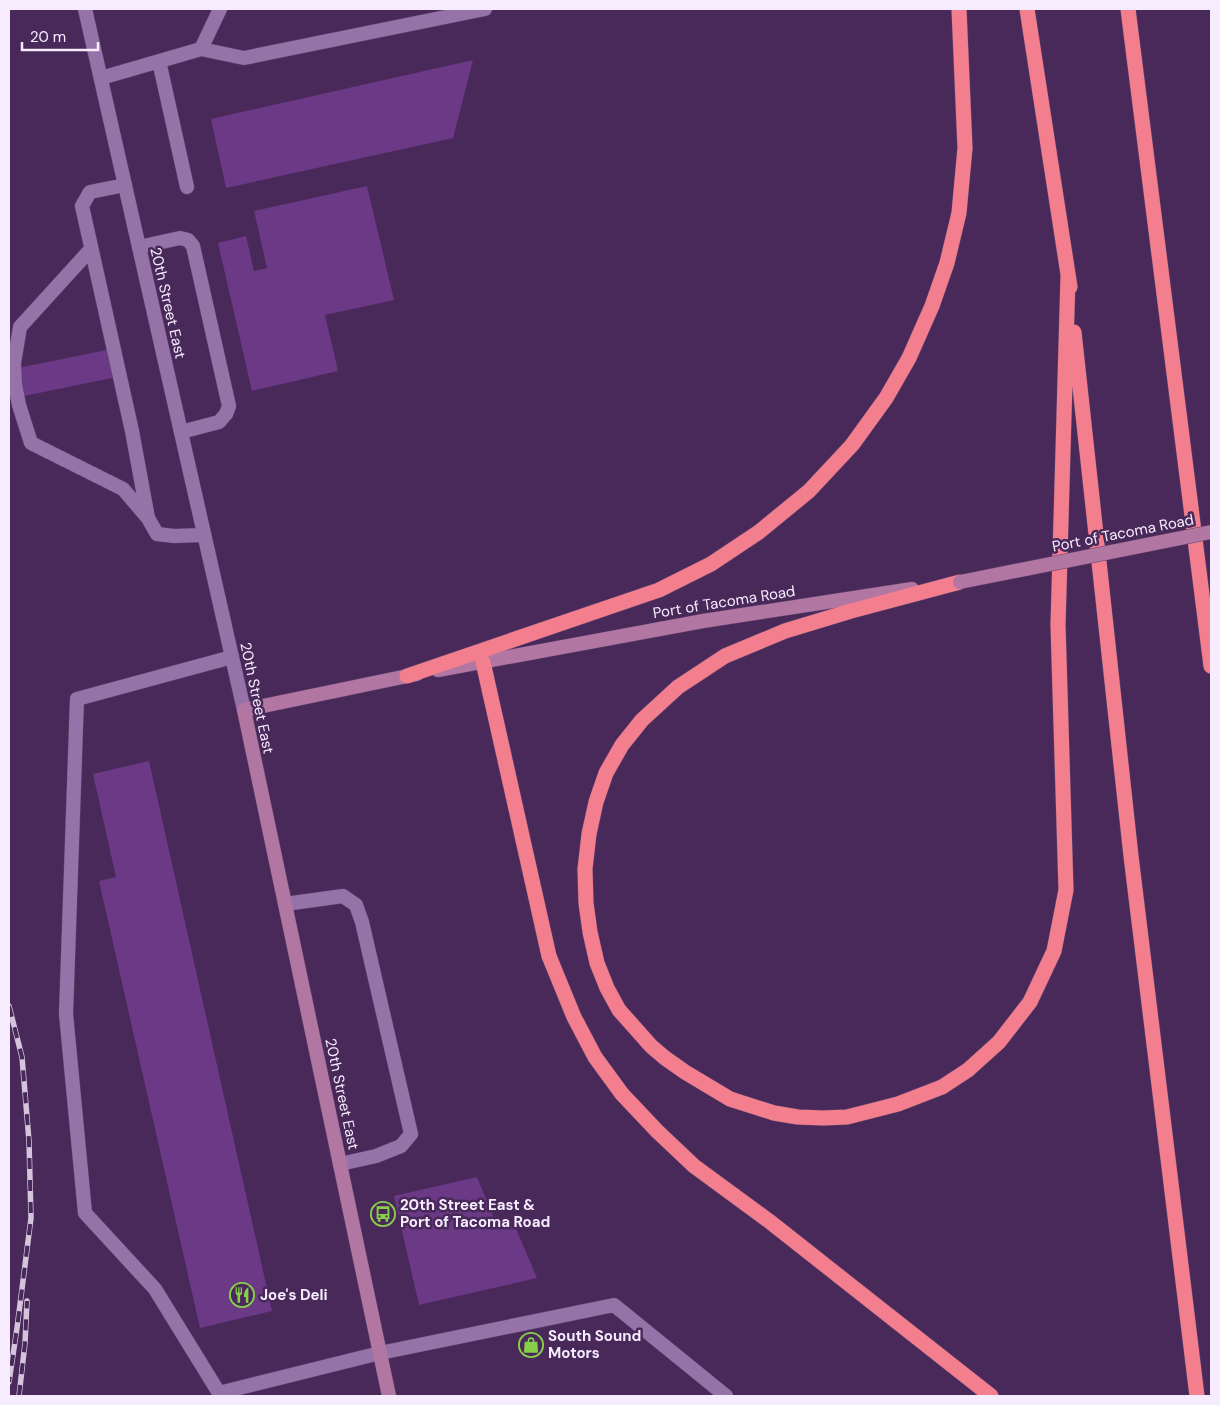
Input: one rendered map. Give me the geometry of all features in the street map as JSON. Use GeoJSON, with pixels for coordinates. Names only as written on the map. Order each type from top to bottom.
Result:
{"type":"FeatureCollection","features":[{"type":"Feature","properties":{"kind":"highway"},"geometry":{"type":"LineString","coordinates":[[407,676],[659,590],[711,564],[759,532],[809,491],[852,445],[886,398],[909,358],[932,306],[947,263],[959,213],[965,148],[959,9]]}},
{"type":"Feature","properties":{"kind":"highway"},"geometry":{"type":"LineString","coordinates":[[1027,9],[1068,276],[1131,856],[1197,1396]]}},
{"type":"Feature","properties":{"kind":"highway"},"geometry":{"type":"LineString","coordinates":[[1128,9],[1211,666]]}},
{"type":"Feature","properties":{"kind":"highway"},"geometry":{"type":"LineString","coordinates":[[960,582],[794,628],[725,656],[678,687],[642,720],[622,745],[606,773],[596,802],[589,834],[585,868],[586,903],[597,963],[607,988],[619,1010],[651,1046],[685,1072],[730,1098],[774,1113],[823,1118],[847,1117],[898,1104],[942,1087],[968,1070],[999,1042],[1030,1002],[1054,951],[1066,890],[1058,625],[1068,276]]}},
{"type":"Feature","properties":{"kind":"highway"},"geometry":{"type":"LineString","coordinates":[[483,662],[550,956],[574,1017],[595,1057],[622,1094],[656,1131],[694,1166],[769,1221],[990,1396]]}},
{"type":"Feature","properties":{"kind":"main road","name":"Port of Tacoma Road"},"geometry":{"type":"LineString","coordinates":[[244,710],[407,676],[703,620],[960,582],[1211,532]]}},
{"type":"Feature","properties":{"kind":"main road","name":"20th Street East"},"geometry":{"type":"LineString","coordinates":[[244,710],[389,1396]]}},
{"type":"Feature","properties":{"kind":"street","name":"20th Street East"},"geometry":{"type":"LineString","coordinates":[[85,9],[244,710]]}},
{"type":"Feature","properties":{"kind":"street"},"geometry":{"type":"LineString","coordinates":[[201,49],[220,9]]}},
{"type":"Feature","properties":{"kind":"street"},"geometry":{"type":"LineString","coordinates":[[101,78],[201,49],[244,58],[485,9]]}},
{"type":"Feature","properties":{"kind":"street"},"geometry":{"type":"LineString","coordinates":[[160,61],[186,188]]}},
{"type":"Feature","properties":{"kind":"street"},"geometry":{"type":"LineString","coordinates":[[125,185],[90,192],[82,206],[132,431],[148,518]]}},
{"type":"Feature","properties":{"kind":"street"},"geometry":{"type":"LineString","coordinates":[[139,247],[180,238],[188,240],[193,246],[229,406],[226,414],[219,422],[181,432]]}},
{"type":"Feature","properties":{"kind":"street"},"geometry":{"type":"LineString","coordinates":[[91,249],[20,327],[14,363],[15,384],[31,443],[123,489],[148,518],[157,534],[174,536],[204,535]]}},
{"type":"Feature","properties":{"kind":"street"},"geometry":{"type":"LineString","coordinates":[[232,657],[77,699],[66,1014],[86,1214],[155,1289],[219,1393],[380,1353],[614,1305],[726,1396]]}},
{"type":"Feature","properties":{"kind":"street"},"geometry":{"type":"LineString","coordinates":[[285,904],[343,896],[356,905],[362,922],[411,1134],[401,1146],[376,1156],[340,1164]]}},
{"type":"Feature","properties":{"kind":"building"},"geometry":{"type":"Polygon","coordinates":[[[473,60],[453,138],[226,188],[211,119],[473,60]]]}},
{"type":"Feature","properties":{"kind":"building"},"geometry":{"type":"Polygon","coordinates":[[[367,186],[394,300],[325,315],[338,371],[252,391],[218,243],[246,236],[254,271],[267,268],[254,211],[367,186]]]}},
{"type":"Feature","properties":{"kind":"building"},"geometry":{"type":"Polygon","coordinates":[[[111,349],[117,377],[24,396],[18,368],[111,349]]]}},
{"type":"Feature","properties":{"kind":"building"},"geometry":{"type":"Polygon","coordinates":[[[149,761],[272,1311],[200,1328],[99,881],[116,877],[93,774],[149,761]]]}},
{"type":"Feature","properties":{"kind":"building"},"geometry":{"type":"Polygon","coordinates":[[[477,1177],[498,1228],[514,1224],[537,1278],[419,1305],[394,1196],[477,1177]]]}},
{"type":"Feature","properties":{"kind":"railway"},"geometry":{"type":"LineString","coordinates":[[9,1006],[22,1057],[29,1141],[31,1218],[9,1382]]}},
{"type":"Feature","properties":{"kind":"railway"},"geometry":{"type":"LineString","coordinates":[[19,1396],[25,1343],[27,1301]]}},
{"type":"Feature","properties":{"kind":"place","name":"20th Street East & Port of Tacoma Road"},"geometry":{"type":"Point","coordinates":[383,1214]}},
{"type":"Feature","properties":{"kind":"place","name":"Joe's Deli"},"geometry":{"type":"Point","coordinates":[242,1295]}},
{"type":"Feature","properties":{"kind":"place","name":"South Sound Motors"},"geometry":{"type":"Point","coordinates":[531,1345]}}]}
